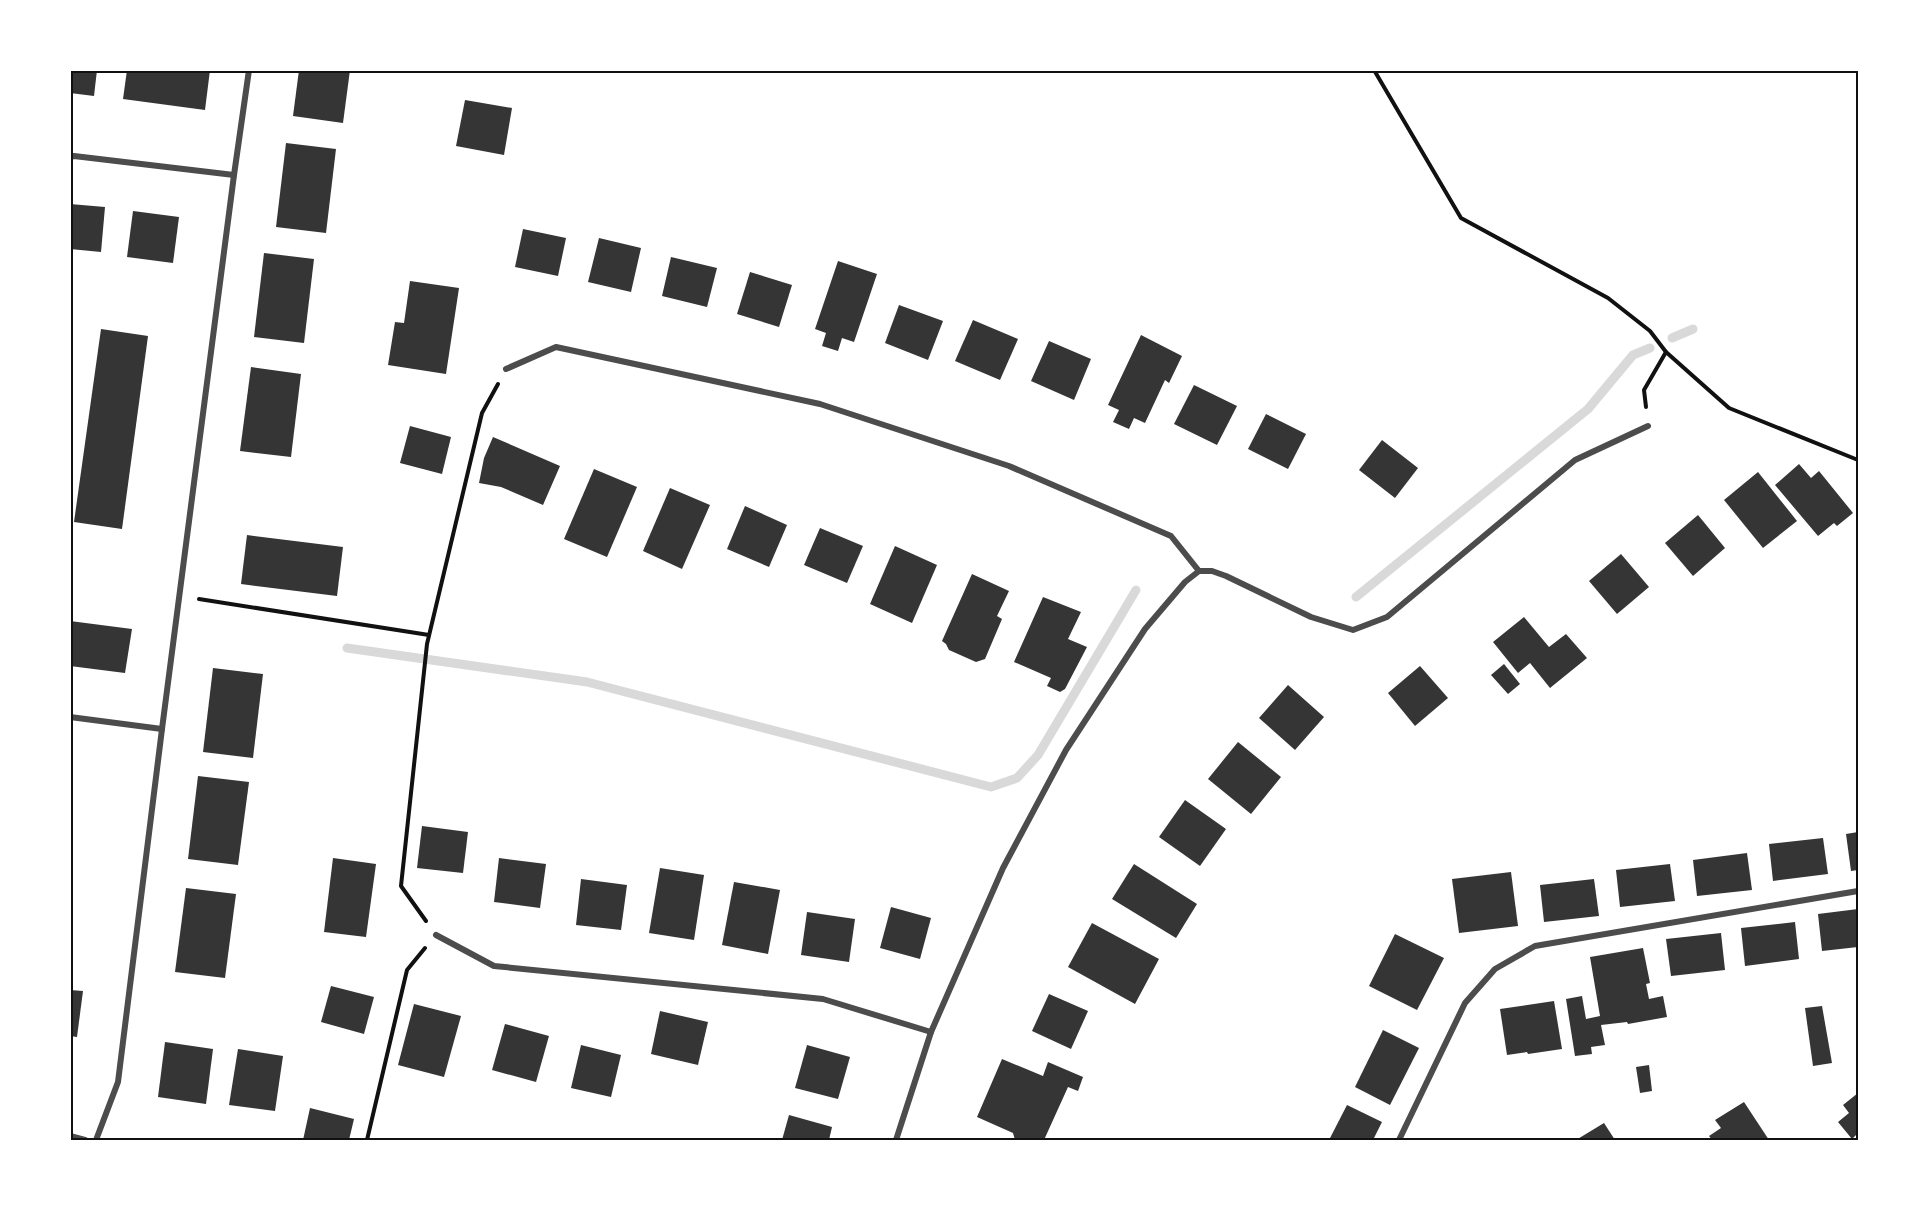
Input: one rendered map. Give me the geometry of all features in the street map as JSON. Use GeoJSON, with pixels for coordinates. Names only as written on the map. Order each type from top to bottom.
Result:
{"type":"FeatureCollection","features":[{"type":"Feature","properties":{"kind":"street"},"geometry":{"type":"LineString","coordinates":[[96,1140],[118,1082],[249,70]]}},
{"type":"Feature","properties":{"kind":"street"},"geometry":{"type":"LineString","coordinates":[[70,157],[234,175]]}},
{"type":"Feature","properties":{"kind":"street"},"geometry":{"type":"LineString","coordinates":[[506,369],[556,347],[820,405],[1009,466],[1171,536],[1199,571]]}},
{"type":"Feature","properties":{"kind":"street"},"geometry":{"type":"LineString","coordinates":[[896,1140],[932,1032],[1003,868],[1066,750],[1145,630],[1185,582],[1199,571],[1212,571],[1311,617],[1353,630],[1388,617],[1575,460],[1648,426]]}},
{"type":"Feature","properties":{"kind":"street"},"geometry":{"type":"LineString","coordinates":[[70,717],[162,729]]}},
{"type":"Feature","properties":{"kind":"street"},"geometry":{"type":"LineString","coordinates":[[1399,1140],[1465,1003],[1495,969],[1535,946],[1858,891]]}},
{"type":"Feature","properties":{"kind":"street"},"geometry":{"type":"LineString","coordinates":[[435,935],[494,966],[823,999],[932,1032]]}},
{"type":"Feature","properties":{"kind":"street"},"geometry":{"type":"LineString","coordinates":[[70,1136],[85,1140]]}},
{"type":"Feature","properties":{"kind":"path"},"geometry":{"type":"LineString","coordinates":[[1374,70],[1461,218],[1608,298],[1650,331],[1666,352],[1729,408],[1858,460]]}},
{"type":"Feature","properties":{"kind":"path"},"geometry":{"type":"LineString","coordinates":[[1648,426],[1644,390],[1666,352]]}},
{"type":"Feature","properties":{"kind":"path"},"geometry":{"type":"LineString","coordinates":[[367,1140],[407,970],[435,935],[401,886],[427,644],[482,413],[506,369]]}},
{"type":"Feature","properties":{"kind":"path"},"geometry":{"type":"LineString","coordinates":[[180,596],[429,635]]}},
{"type":"Feature","properties":{"kind":"building"},"geometry":{"type":"Polygon","coordinates":[[[70,70],[97,70],[94,96],[70,93],[70,70]]]}},
{"type":"Feature","properties":{"kind":"building"},"geometry":{"type":"Polygon","coordinates":[[[127,70],[210,70],[205,110],[123,99],[127,70]]]}},
{"type":"Feature","properties":{"kind":"building"},"geometry":{"type":"Polygon","coordinates":[[[299,70],[350,70],[343,123],[293,116],[299,70]]]}},
{"type":"Feature","properties":{"kind":"building"},"geometry":{"type":"Polygon","coordinates":[[[465,100],[512,108],[504,155],[456,146],[465,100]]]}},
{"type":"Feature","properties":{"kind":"building"},"geometry":{"type":"Polygon","coordinates":[[[286,143],[336,149],[326,233],[276,227],[286,143]]]}},
{"type":"Feature","properties":{"kind":"building"},"geometry":{"type":"Polygon","coordinates":[[[70,204],[105,207],[101,252],[70,249],[70,204]]]}},
{"type":"Feature","properties":{"kind":"building"},"geometry":{"type":"Polygon","coordinates":[[[133,211],[179,217],[173,263],[127,257],[133,211]]]}},
{"type":"Feature","properties":{"kind":"building"},"geometry":{"type":"Polygon","coordinates":[[[523,229],[566,238],[558,276],[515,267],[523,229]]]}},
{"type":"Feature","properties":{"kind":"building"},"geometry":{"type":"Polygon","coordinates":[[[599,238],[641,248],[631,292],[588,282],[599,238]]]}},
{"type":"Feature","properties":{"kind":"building"},"geometry":{"type":"Polygon","coordinates":[[[264,253],[314,259],[304,343],[254,337],[264,253]]]}},
{"type":"Feature","properties":{"kind":"building"},"geometry":{"type":"Polygon","coordinates":[[[671,257],[717,268],[707,307],[662,296],[671,257]]]}},
{"type":"Feature","properties":{"kind":"building"},"geometry":{"type":"Polygon","coordinates":[[[838,261],[877,274],[854,342],[842,338],[838,351],[822,346],[826,333],[815,329],[838,261]]]}},
{"type":"Feature","properties":{"kind":"building"},"geometry":{"type":"Polygon","coordinates":[[[750,272],[792,285],[779,327],[737,314],[750,272]]]}},
{"type":"Feature","properties":{"kind":"building"},"geometry":{"type":"Polygon","coordinates":[[[410,281],[459,288],[446,374],[388,365],[395,322],[404,323],[410,281]]]}},
{"type":"Feature","properties":{"kind":"building"},"geometry":{"type":"Polygon","coordinates":[[[899,305],[943,321],[928,360],[885,343],[899,305]]]}},
{"type":"Feature","properties":{"kind":"building"},"geometry":{"type":"Polygon","coordinates":[[[973,320],[1018,339],[1000,380],[955,361],[973,320]]]}},
{"type":"Feature","properties":{"kind":"building"},"geometry":{"type":"Polygon","coordinates":[[[101,329],[148,336],[122,529],[74,522],[101,329]]]}},
{"type":"Feature","properties":{"kind":"building"},"geometry":{"type":"Polygon","coordinates":[[[1141,335],[1182,356],[1169,383],[1165,380],[1145,423],[1134,418],[1129,429],[1113,422],[1119,410],[1108,405],[1141,335]]]}},
{"type":"Feature","properties":{"kind":"building"},"geometry":{"type":"Polygon","coordinates":[[[1049,341],[1091,359],[1074,400],[1031,381],[1049,341]]]}},
{"type":"Feature","properties":{"kind":"building"},"geometry":{"type":"Polygon","coordinates":[[[251,367],[301,374],[291,457],[240,451],[251,367]]]}},
{"type":"Feature","properties":{"kind":"building"},"geometry":{"type":"Polygon","coordinates":[[[1194,385],[1237,406],[1217,445],[1174,424],[1194,385]]]}},
{"type":"Feature","properties":{"kind":"building"},"geometry":{"type":"Polygon","coordinates":[[[1266,414],[1306,434],[1288,469],[1248,449],[1266,414]]]}},
{"type":"Feature","properties":{"kind":"building"},"geometry":{"type":"Polygon","coordinates":[[[410,426],[451,437],[442,474],[400,463],[410,426]]]}},
{"type":"Feature","properties":{"kind":"building"},"geometry":{"type":"Polygon","coordinates":[[[493,437],[560,466],[543,505],[501,487],[479,483],[484,458],[493,437]]]}},
{"type":"Feature","properties":{"kind":"building"},"geometry":{"type":"Polygon","coordinates":[[[1382,440],[1418,468],[1395,498],[1359,470],[1382,440]]]}},
{"type":"Feature","properties":{"kind":"building"},"geometry":{"type":"Polygon","coordinates":[[[1799,464],[1811,478],[1819,471],[1853,513],[1837,526],[1834,523],[1818,536],[1775,485],[1799,464]]]}},
{"type":"Feature","properties":{"kind":"building"},"geometry":{"type":"Polygon","coordinates":[[[594,469],[637,487],[607,557],[564,539],[594,469]]]}},
{"type":"Feature","properties":{"kind":"building"},"geometry":{"type":"Polygon","coordinates":[[[1758,472],[1797,521],[1763,548],[1724,500],[1758,472]]]}},
{"type":"Feature","properties":{"kind":"building"},"geometry":{"type":"Polygon","coordinates":[[[670,488],[710,505],[682,569],[643,551],[670,488]]]}},
{"type":"Feature","properties":{"kind":"building"},"geometry":{"type":"Polygon","coordinates":[[[745,506],[787,525],[769,567],[727,549],[745,506]]]}},
{"type":"Feature","properties":{"kind":"building"},"geometry":{"type":"Polygon","coordinates":[[[1698,515],[1725,548],[1693,576],[1665,543],[1698,515]]]}},
{"type":"Feature","properties":{"kind":"building"},"geometry":{"type":"Polygon","coordinates":[[[820,528],[863,546],[847,583],[804,565],[820,528]]]}},
{"type":"Feature","properties":{"kind":"building"},"geometry":{"type":"Polygon","coordinates":[[[247,535],[343,547],[337,596],[241,584],[247,535]]]}},
{"type":"Feature","properties":{"kind":"building"},"geometry":{"type":"Polygon","coordinates":[[[895,546],[937,565],[912,623],[870,604],[895,546]]]}},
{"type":"Feature","properties":{"kind":"building"},"geometry":{"type":"Polygon","coordinates":[[[1621,554],[1649,587],[1617,614],[1589,581],[1621,554]]]}},
{"type":"Feature","properties":{"kind":"building"},"geometry":{"type":"Polygon","coordinates":[[[972,574],[1009,591],[997,616],[1002,619],[985,659],[976,662],[949,650],[942,641],[972,574]]]}},
{"type":"Feature","properties":{"kind":"building"},"geometry":{"type":"Polygon","coordinates":[[[1043,597],[1081,612],[1068,639],[1087,647],[1065,689],[1060,692],[1047,686],[1051,678],[1014,662],[1043,597]]]}},
{"type":"Feature","properties":{"kind":"building"},"geometry":{"type":"Polygon","coordinates":[[[1524,617],[1549,647],[1566,634],[1587,658],[1550,688],[1530,663],[1518,673],[1493,642],[1524,617]]]}},
{"type":"Feature","properties":{"kind":"building"},"geometry":{"type":"Polygon","coordinates":[[[70,621],[132,629],[125,673],[70,666],[70,621]]]}},
{"type":"Feature","properties":{"kind":"building"},"geometry":{"type":"Polygon","coordinates":[[[1504,664],[1520,684],[1508,694],[1491,675],[1504,664]]]}},
{"type":"Feature","properties":{"kind":"building"},"geometry":{"type":"Polygon","coordinates":[[[1420,666],[1448,698],[1415,726],[1388,693],[1420,666]]]}},
{"type":"Feature","properties":{"kind":"building"},"geometry":{"type":"Polygon","coordinates":[[[213,668],[263,674],[253,758],[203,752],[213,668]]]}},
{"type":"Feature","properties":{"kind":"building"},"geometry":{"type":"Polygon","coordinates":[[[1288,685],[1324,717],[1295,750],[1259,718],[1288,685]]]}},
{"type":"Feature","properties":{"kind":"building"},"geometry":{"type":"Polygon","coordinates":[[[1238,742],[1281,777],[1251,814],[1208,779],[1238,742]]]}},
{"type":"Feature","properties":{"kind":"building"},"geometry":{"type":"Polygon","coordinates":[[[198,776],[249,782],[238,865],[188,859],[198,776]]]}},
{"type":"Feature","properties":{"kind":"building"},"geometry":{"type":"Polygon","coordinates":[[[1185,800],[1226,829],[1200,866],[1159,837],[1185,800]]]}},
{"type":"Feature","properties":{"kind":"building"},"geometry":{"type":"Polygon","coordinates":[[[422,826],[468,832],[463,873],[417,868],[422,826]]]}},
{"type":"Feature","properties":{"kind":"building"},"geometry":{"type":"Polygon","coordinates":[[[1858,832],[1858,870],[1851,871],[1846,834],[1858,832]]]}},
{"type":"Feature","properties":{"kind":"building"},"geometry":{"type":"Polygon","coordinates":[[[1823,838],[1828,874],[1773,881],[1769,844],[1823,838]]]}},
{"type":"Feature","properties":{"kind":"building"},"geometry":{"type":"Polygon","coordinates":[[[1747,853],[1752,890],[1697,896],[1693,860],[1747,853]]]}},
{"type":"Feature","properties":{"kind":"building"},"geometry":{"type":"Polygon","coordinates":[[[333,858],[376,864],[366,937],[324,932],[333,858]]]}},
{"type":"Feature","properties":{"kind":"building"},"geometry":{"type":"Polygon","coordinates":[[[499,858],[546,864],[540,908],[494,902],[499,858]]]}},
{"type":"Feature","properties":{"kind":"building"},"geometry":{"type":"Polygon","coordinates":[[[1134,864],[1197,904],[1176,938],[1112,899],[1134,864]]]}},
{"type":"Feature","properties":{"kind":"building"},"geometry":{"type":"Polygon","coordinates":[[[1670,864],[1675,901],[1620,907],[1616,870],[1670,864]]]}},
{"type":"Feature","properties":{"kind":"building"},"geometry":{"type":"Polygon","coordinates":[[[660,868],[704,875],[694,940],[649,933],[660,868]]]}},
{"type":"Feature","properties":{"kind":"building"},"geometry":{"type":"Polygon","coordinates":[[[1511,872],[1518,926],[1459,933],[1452,879],[1511,872]]]}},
{"type":"Feature","properties":{"kind":"building"},"geometry":{"type":"Polygon","coordinates":[[[581,879],[627,885],[621,930],[576,925],[581,879]]]}},
{"type":"Feature","properties":{"kind":"building"},"geometry":{"type":"Polygon","coordinates":[[[1594,879],[1599,916],[1544,922],[1540,885],[1594,879]]]}},
{"type":"Feature","properties":{"kind":"building"},"geometry":{"type":"Polygon","coordinates":[[[734,882],[780,890],[768,954],[722,945],[734,882]]]}},
{"type":"Feature","properties":{"kind":"building"},"geometry":{"type":"Polygon","coordinates":[[[186,888],[236,894],[225,978],[175,972],[186,888]]]}},
{"type":"Feature","properties":{"kind":"building"},"geometry":{"type":"Polygon","coordinates":[[[891,907],[931,918],[920,959],[880,948],[891,907]]]}},
{"type":"Feature","properties":{"kind":"building"},"geometry":{"type":"Polygon","coordinates":[[[1858,909],[1858,947],[1822,951],[1818,914],[1858,909]]]}},
{"type":"Feature","properties":{"kind":"building"},"geometry":{"type":"Polygon","coordinates":[[[807,912],[855,919],[849,962],[801,955],[807,912]]]}},
{"type":"Feature","properties":{"kind":"building"},"geometry":{"type":"Polygon","coordinates":[[[1795,922],[1799,959],[1745,966],[1741,928],[1795,922]]]}},
{"type":"Feature","properties":{"kind":"building"},"geometry":{"type":"Polygon","coordinates":[[[1092,923],[1159,959],[1135,1004],[1068,967],[1092,923]]]}},
{"type":"Feature","properties":{"kind":"building"},"geometry":{"type":"Polygon","coordinates":[[[1721,933],[1725,970],[1671,976],[1666,939],[1721,933]]]}},
{"type":"Feature","properties":{"kind":"building"},"geometry":{"type":"Polygon","coordinates":[[[1395,934],[1444,958],[1417,1010],[1369,986],[1395,934]]]}},
{"type":"Feature","properties":{"kind":"building"},"geometry":{"type":"Polygon","coordinates":[[[1643,948],[1650,983],[1646,984],[1649,999],[1663,996],[1667,1017],[1628,1024],[1627,1022],[1601,1025],[1605,1045],[1591,1047],[1592,1054],[1575,1056],[1566,999],[1582,996],[1586,1019],[1600,1016],[1590,957],[1643,948]]]}},
{"type":"Feature","properties":{"kind":"building"},"geometry":{"type":"Polygon","coordinates":[[[331,986],[374,997],[364,1034],[321,1022],[331,986]]]}},
{"type":"Feature","properties":{"kind":"building"},"geometry":{"type":"Polygon","coordinates":[[[70,990],[83,991],[77,1037],[70,1036],[70,990]]]}},
{"type":"Feature","properties":{"kind":"building"},"geometry":{"type":"Polygon","coordinates":[[[1049,994],[1088,1011],[1071,1049],[1032,1031],[1049,994]]]}},
{"type":"Feature","properties":{"kind":"building"},"geometry":{"type":"Polygon","coordinates":[[[1554,1001],[1562,1049],[1507,1055],[1500,1009],[1554,1001]]]}},
{"type":"Feature","properties":{"kind":"building"},"geometry":{"type":"Polygon","coordinates":[[[414,1004],[461,1016],[444,1077],[398,1065],[414,1004]]]}},
{"type":"Feature","properties":{"kind":"building"},"geometry":{"type":"Polygon","coordinates":[[[1822,1006],[1832,1063],[1813,1066],[1805,1008],[1822,1006]]]}},
{"type":"Feature","properties":{"kind":"building"},"geometry":{"type":"Polygon","coordinates":[[[660,1011],[708,1022],[698,1065],[651,1054],[660,1011]]]}},
{"type":"Feature","properties":{"kind":"building"},"geometry":{"type":"Polygon","coordinates":[[[505,1024],[549,1036],[536,1082],[492,1070],[505,1024]]]}},
{"type":"Feature","properties":{"kind":"building"},"geometry":{"type":"Polygon","coordinates":[[[1383,1030],[1419,1048],[1390,1105],[1355,1087],[1383,1030]]]}},
{"type":"Feature","properties":{"kind":"building"},"geometry":{"type":"Polygon","coordinates":[[[165,1042],[213,1049],[206,1104],[158,1097],[165,1042]]]}},
{"type":"Feature","properties":{"kind":"building"},"geometry":{"type":"Polygon","coordinates":[[[581,1045],[621,1055],[611,1097],[571,1088],[581,1045]]]}},
{"type":"Feature","properties":{"kind":"building"},"geometry":{"type":"Polygon","coordinates":[[[807,1045],[850,1057],[838,1099],[795,1088],[807,1045]]]}},
{"type":"Feature","properties":{"kind":"building"},"geometry":{"type":"Polygon","coordinates":[[[238,1049],[283,1056],[275,1111],[229,1105],[238,1049]]]}},
{"type":"Feature","properties":{"kind":"building"},"geometry":{"type":"Polygon","coordinates":[[[1002,1059],[1043,1076],[1048,1062],[1083,1077],[1078,1091],[1068,1087],[1044,1140],[1015,1140],[1013,1133],[977,1117],[1002,1059]]]}},
{"type":"Feature","properties":{"kind":"building"},"geometry":{"type":"Polygon","coordinates":[[[1649,1065],[1652,1091],[1640,1093],[1636,1067],[1649,1065]]]}},
{"type":"Feature","properties":{"kind":"building"},"geometry":{"type":"Polygon","coordinates":[[[1858,1093],[1858,1133],[1852,1139],[1838,1122],[1849,1113],[1843,1105],[1858,1093]]]}},
{"type":"Feature","properties":{"kind":"building"},"geometry":{"type":"Polygon","coordinates":[[[1744,1102],[1769,1140],[1712,1140],[1709,1136],[1721,1128],[1715,1120],[1744,1102]]]}},
{"type":"Feature","properties":{"kind":"building"},"geometry":{"type":"Polygon","coordinates":[[[1347,1105],[1382,1122],[1373,1140],[1329,1140],[1347,1105]]]}},
{"type":"Feature","properties":{"kind":"building"},"geometry":{"type":"Polygon","coordinates":[[[310,1108],[354,1119],[349,1140],[303,1140],[310,1108]]]}},
{"type":"Feature","properties":{"kind":"building"},"geometry":{"type":"Polygon","coordinates":[[[789,1115],[832,1127],[829,1140],[782,1140],[789,1115]]]}},
{"type":"Feature","properties":{"kind":"building"},"geometry":{"type":"Polygon","coordinates":[[[1604,1123],[1615,1140],[1576,1140],[1604,1123]]]}},
{"type":"Feature","properties":{"kind":"waterway"},"geometry":{"type":"LineString","coordinates":[[1672,338],[1693,329]]}},
{"type":"Feature","properties":{"kind":"waterway"},"geometry":{"type":"LineString","coordinates":[[1356,597],[1588,409],[1633,355],[1650,348]]}},
{"type":"Feature","properties":{"kind":"waterway"},"geometry":{"type":"LineString","coordinates":[[347,648],[587,682],[991,787],[1017,778],[1038,755],[1136,590]]}}]}
